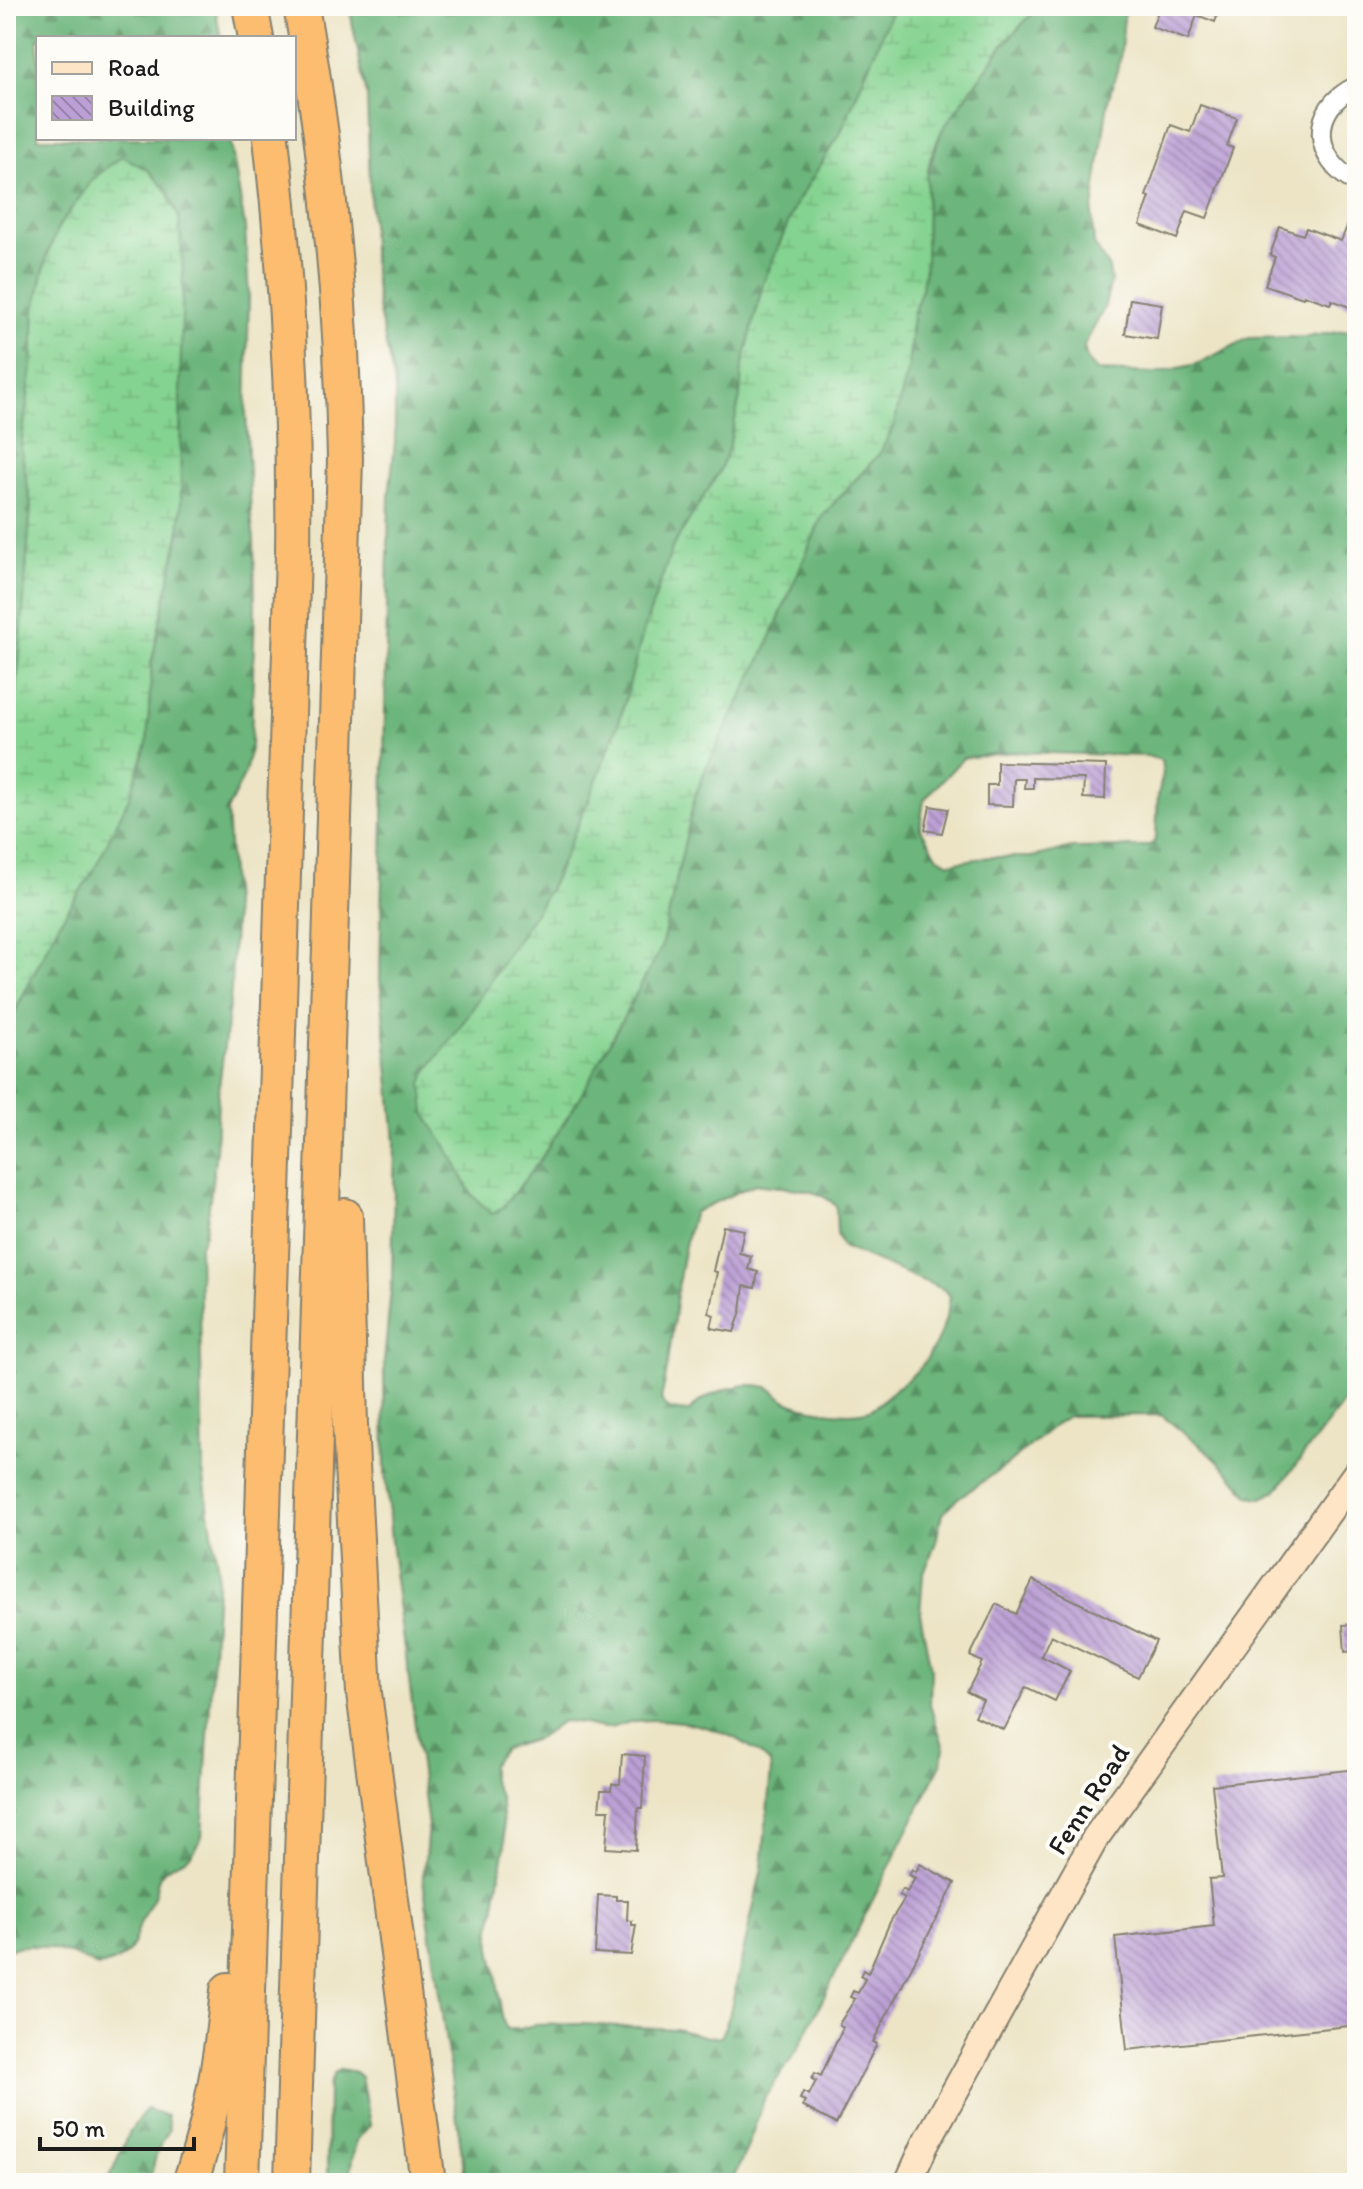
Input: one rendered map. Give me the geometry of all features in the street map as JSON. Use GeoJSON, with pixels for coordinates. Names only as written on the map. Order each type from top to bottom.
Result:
{"type":"FeatureCollection","features":[{"type":"Feature","properties":{"kind":"highway"},"geometry":{"type":"LineString","coordinates":[[250,6],[256,36]]}},
{"type":"Feature","properties":{"kind":"highway"},"geometry":{"type":"LineString","coordinates":[[292,2183],[344,539],[344,402],[340,323],[325,165],[301,6]]}},
{"type":"Feature","properties":{"kind":"highway"},"geometry":{"type":"LineString","coordinates":[[242,2183],[294,487],[290,348],[271,140]]}},
{"type":"Feature","properties":{"kind":"highway"},"geometry":{"type":"LineString","coordinates":[[333,890],[347,1009],[345,1256],[359,1633],[371,1756],[428,2183]]}},
{"type":"Feature","properties":{"kind":"highway"},"geometry":{"type":"LineString","coordinates":[[190,2183],[219,2066],[233,1931],[253,1828]]}},
{"type":"Feature","properties":{"kind":"street"},"geometry":{"type":"LineString","coordinates":[[1357,86],[1335,100],[1322,129],[1323,146],[1330,162],[1342,175],[1357,183]]}},
{"type":"Feature","properties":{"kind":"street","name":"Fenn Road"},"geometry":{"type":"LineString","coordinates":[[908,2183],[925,2145],[1096,1837],[1357,1472]]}},
{"type":"Feature","properties":{"kind":"green space"},"geometry":{"type":"Polygon","coordinates":[[[6,6],[215,6],[221,36],[36,36],[36,140],[230,140],[245,227],[249,298],[246,412],[255,605],[251,746],[245,773],[227,811],[234,923],[231,991],[209,1207],[205,1234],[199,1247],[203,1472],[218,1570],[202,1836],[193,1853],[160,1876],[130,1950],[119,1960],[99,1967],[66,1953],[41,1947],[6,1950],[6,1030],[59,923],[93,872],[147,743],[152,660],[179,534],[181,507],[183,274],[179,218],[94,178],[59,226],[47,255],[35,310],[32,368],[21,448],[31,505],[18,682],[6,780],[6,6]]]}},
{"type":"Feature","properties":{"kind":"green space"},"geometry":{"type":"Polygon","coordinates":[[[349,6],[894,6],[840,134],[796,204],[763,284],[742,369],[740,397],[729,448],[719,472],[673,546],[643,633],[620,720],[554,880],[461,1026],[427,1071],[425,1111],[472,1195],[504,1206],[540,1160],[579,1099],[661,948],[695,796],[705,770],[767,646],[822,516],[880,453],[893,427],[908,370],[913,314],[922,288],[926,259],[927,174],[942,130],[1003,45],[1039,6],[1125,6],[1120,60],[1108,101],[1092,216],[1094,244],[1109,268],[1111,282],[1104,309],[1084,346],[1087,360],[1097,371],[1156,373],[1197,364],[1249,338],[1306,337],[1357,329],[1357,1385],[1276,1491],[1263,1498],[1249,1496],[1205,1449],[1161,1415],[1069,1416],[1007,1465],[958,1498],[942,1514],[936,1542],[923,1575],[920,1613],[931,1669],[930,1705],[944,1748],[942,1762],[798,2049],[765,2097],[731,2183],[466,2183],[423,1880],[428,1826],[391,1541],[385,1471],[384,1362],[392,1279],[395,1141],[380,979],[389,496],[395,442],[395,387],[378,307],[372,252],[367,97],[349,6]],[[1013,752],[963,758],[924,800],[920,828],[938,857],[950,863],[990,857],[1031,857],[1072,848],[1139,847],[1152,844],[1156,838],[1158,795],[1163,774],[1161,760],[1147,756],[1013,752]],[[755,1184],[694,1212],[687,1235],[661,1399],[669,1408],[688,1412],[704,1399],[724,1390],[757,1385],[770,1388],[787,1401],[804,1407],[837,1412],[866,1411],[910,1377],[927,1358],[945,1321],[950,1296],[945,1290],[843,1247],[837,1234],[836,1206],[828,1199],[809,1191],[755,1184]],[[563,1721],[539,1738],[504,1749],[491,1765],[491,1779],[500,1797],[505,1845],[490,1941],[506,2029],[580,2024],[675,2029],[708,2037],[721,2036],[729,2016],[762,1868],[770,1763],[742,1742],[725,1734],[672,1721],[636,1721],[606,1728],[563,1721]]]}},
{"type":"Feature","properties":{"kind":"green space"},"geometry":{"type":"Polygon","coordinates":[[[894,6],[1039,6],[1003,45],[942,130],[931,156],[927,174],[926,259],[922,288],[913,314],[908,370],[893,427],[880,453],[822,516],[767,646],[705,770],[695,796],[661,948],[579,1099],[540,1160],[504,1206],[492,1214],[472,1195],[431,1124],[425,1112],[422,1084],[427,1071],[461,1026],[554,880],[620,720],[643,633],[673,546],[719,472],[729,448],[740,397],[742,369],[763,284],[796,204],[840,134],[894,6]]]}},
{"type":"Feature","properties":{"kind":"green space"},"geometry":{"type":"Polygon","coordinates":[[[122,156],[148,170],[167,191],[179,218],[183,274],[179,534],[152,660],[147,743],[130,796],[93,872],[59,923],[6,1029],[6,780],[18,682],[31,505],[21,448],[32,368],[35,310],[47,255],[59,226],[94,178],[122,156]]]}},
{"type":"Feature","properties":{"kind":"green space"},"geometry":{"type":"Polygon","coordinates":[[[341,2069],[355,2072],[361,2077],[370,2125],[356,2141],[349,2175],[351,2183],[327,2183],[328,2086],[334,2073],[341,2069]]]}},
{"type":"Feature","properties":{"kind":"green space"},"geometry":{"type":"Polygon","coordinates":[[[147,2109],[167,2116],[169,2130],[157,2152],[149,2183],[107,2183],[129,2132],[147,2109]]]}},
{"type":"Feature","properties":{"kind":"building"},"geometry":{"type":"Polygon","coordinates":[[[1160,6],[1221,6],[1215,22],[1197,15],[1188,40],[1152,27],[1160,6]]]}},
{"type":"Feature","properties":{"kind":"building"},"geometry":{"type":"Polygon","coordinates":[[[1200,105],[1237,118],[1227,146],[1233,148],[1207,218],[1187,211],[1177,239],[1140,225],[1150,197],[1146,196],[1171,125],[1190,132],[1200,105]]]}},
{"type":"Feature","properties":{"kind":"building"},"geometry":{"type":"Polygon","coordinates":[[[1348,224],[1357,227],[1357,310],[1332,300],[1330,304],[1304,295],[1303,298],[1265,285],[1275,257],[1270,255],[1280,227],[1303,235],[1306,228],[1341,241],[1348,224]]]}},
{"type":"Feature","properties":{"kind":"building"},"geometry":{"type":"Polygon","coordinates":[[[1130,299],[1162,304],[1157,339],[1125,334],[1130,299]]]}},
{"type":"Feature","properties":{"kind":"building"},"geometry":{"type":"Polygon","coordinates":[[[997,762],[1106,765],[1105,799],[1083,798],[1084,779],[1033,778],[1033,788],[1024,788],[1025,779],[1014,779],[1013,806],[987,805],[987,785],[997,785],[997,762]]]}},
{"type":"Feature","properties":{"kind":"building"},"geometry":{"type":"Polygon","coordinates":[[[930,806],[948,809],[942,833],[925,830],[930,806]]]}},
{"type":"Feature","properties":{"kind":"building"},"geometry":{"type":"Polygon","coordinates":[[[723,1226],[744,1230],[739,1253],[751,1256],[748,1269],[758,1272],[755,1288],[744,1286],[734,1332],[711,1328],[714,1315],[709,1313],[717,1272],[713,1271],[723,1226]]]}},
{"type":"Feature","properties":{"kind":"building"},"geometry":{"type":"Polygon","coordinates":[[[1033,1580],[1156,1641],[1138,1677],[1051,1635],[1041,1656],[1070,1671],[1055,1701],[1026,1687],[1004,1730],[975,1716],[983,1700],[967,1692],[982,1662],[970,1656],[996,1604],[1016,1614],[1033,1580]]]}},
{"type":"Feature","properties":{"kind":"building"},"geometry":{"type":"Polygon","coordinates":[[[1357,1624],[1357,1651],[1345,1652],[1343,1625],[1357,1624]]]}},
{"type":"Feature","properties":{"kind":"building"},"geometry":{"type":"Polygon","coordinates":[[[622,1754],[645,1756],[636,1850],[606,1848],[609,1810],[599,1810],[601,1790],[611,1790],[612,1784],[620,1784],[622,1754]]]}},
{"type":"Feature","properties":{"kind":"building"},"geometry":{"type":"Polygon","coordinates":[[[1357,1769],[1357,2025],[1127,2050],[1115,1937],[1214,1926],[1209,1879],[1222,1878],[1212,1785],[1357,1769]]]}},
{"type":"Feature","properties":{"kind":"building"},"geometry":{"type":"Polygon","coordinates":[[[920,1864],[955,1883],[873,2042],[877,2044],[836,2124],[802,2106],[805,2101],[800,2099],[803,2092],[809,2095],[816,2081],[812,2079],[815,2073],[821,2076],[843,2027],[839,2024],[855,1999],[850,1997],[853,1991],[858,1993],[865,1979],[860,1976],[863,1970],[868,1973],[890,1922],[905,1898],[899,1895],[903,1889],[907,1892],[915,1878],[909,1875],[912,1869],[916,1872],[920,1864]]]}},
{"type":"Feature","properties":{"kind":"building"},"geometry":{"type":"Polygon","coordinates":[[[598,1895],[628,1900],[627,1920],[636,1925],[631,1955],[595,1953],[598,1895]]]}}]}
